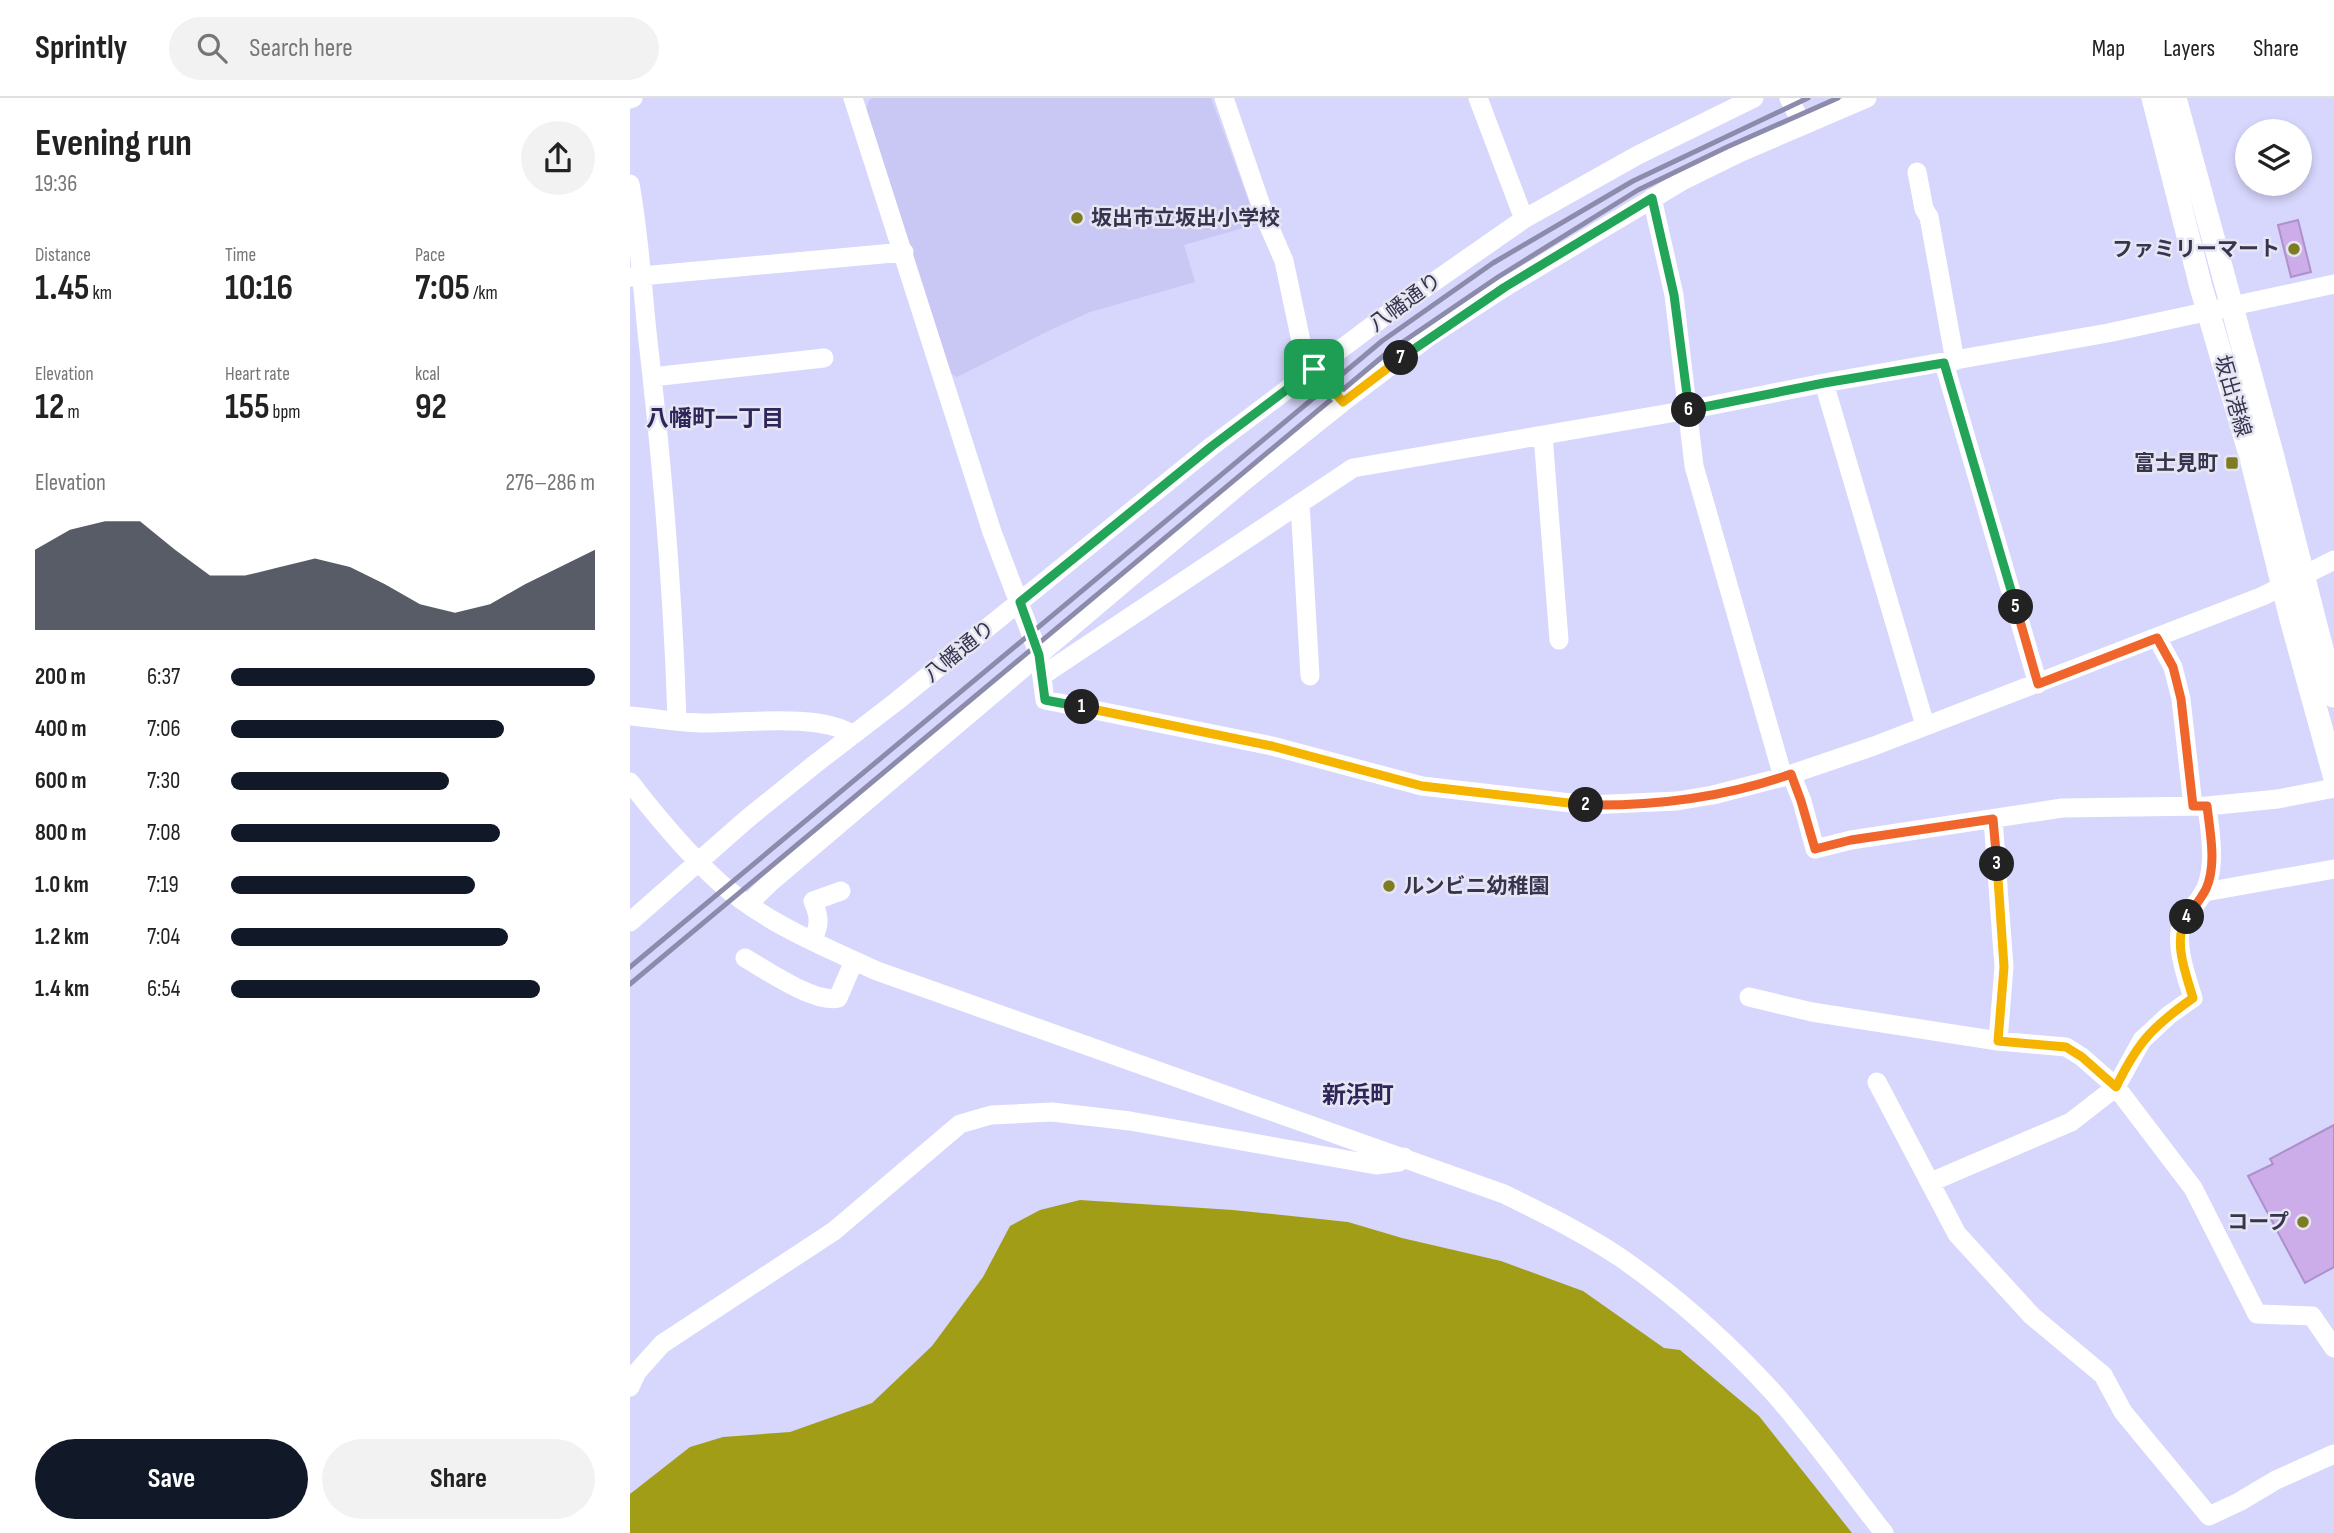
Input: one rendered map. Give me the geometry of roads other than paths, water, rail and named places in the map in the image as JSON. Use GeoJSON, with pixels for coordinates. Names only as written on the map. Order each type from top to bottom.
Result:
{"type":"FeatureCollection","features":[{"type":"Feature","properties":{"kind":"main road","name":"坂出港線"},"geometry":{"type":"LineString","coordinates":[[2153,98],[2220,309]]}},
{"type":"Feature","properties":{"kind":"main road","name":"坂出港線"},"geometry":{"type":"LineString","coordinates":[[2175,98],[2220,309],[2224,370],[2251,458],[2334,775]]}},
{"type":"Feature","properties":{"kind":"main road","name":"坂出港線"},"geometry":{"type":"LineString","coordinates":[[2285,585],[2334,696]]}},
{"type":"Feature","properties":{"kind":"street"},"geometry":{"type":"LineString","coordinates":[[1224,98],[1265,216],[1284,261],[1305,360],[1343,402]]}},
{"type":"Feature","properties":{"kind":"street"},"geometry":{"type":"LineString","coordinates":[[1478,98],[1524,219]]}},
{"type":"Feature","properties":{"kind":"street","name":"八幡通り"},"geometry":{"type":"LineString","coordinates":[[630,922],[757,811],[1212,446],[1464,259],[1524,219],[1638,155],[1754,98]]}},
{"type":"Feature","properties":{"kind":"street"},"geometry":{"type":"LineString","coordinates":[[1789,98],[1802,125]]}},
{"type":"Feature","properties":{"kind":"street"},"geometry":{"type":"LineString","coordinates":[[748,904],[1039,655],[1343,402],[1441,329],[1652,198],[1739,153],[1867,98]]}},
{"type":"Feature","properties":{"kind":"street"},"geometry":{"type":"LineString","coordinates":[[857,99],[944,388],[983,506],[1039,655],[1045,700],[1272,746],[1422,786],[1588,805],[1677,801],[1713,795],[1787,776],[2038,684],[2285,585],[2334,560]]}},
{"type":"Feature","properties":{"kind":"street"},"geometry":{"type":"LineString","coordinates":[[1917,172],[1924,209],[1929,217],[1950,362],[2038,684]]}},
{"type":"Feature","properties":{"kind":"street"},"geometry":{"type":"LineString","coordinates":[[630,184],[635,277],[652,377],[673,604],[677,720]]}},
{"type":"Feature","properties":{"kind":"street"},"geometry":{"type":"LineString","coordinates":[[1652,198],[1674,295],[1696,476],[1787,776],[1801,801],[1815,849],[1851,840],[2062,808],[2200,806],[2278,799],[2334,788]]}},
{"type":"Feature","properties":{"kind":"street"},"geometry":{"type":"LineString","coordinates":[[635,277],[904,252]]}},
{"type":"Feature","properties":{"kind":"street"},"geometry":{"type":"LineString","coordinates":[[1043,675],[1353,468],[1950,362],[2334,284]]}},
{"type":"Feature","properties":{"kind":"street"},"geometry":{"type":"LineString","coordinates":[[652,377],[824,358]]}},
{"type":"Feature","properties":{"kind":"street"},"geometry":{"type":"LineString","coordinates":[[1824,383],[1925,725]]}},
{"type":"Feature","properties":{"kind":"street"},"geometry":{"type":"LineString","coordinates":[[1543,435],[1559,640]]}},
{"type":"Feature","properties":{"kind":"street"},"geometry":{"type":"LineString","coordinates":[[1300,503],[1310,676]]}},
{"type":"Feature","properties":{"kind":"street"},"geometry":{"type":"LineString","coordinates":[[1931,1182],[2071,1122],[2116,1087],[2142,1040],[2169,1015],[2193,998],[2184,968],[2181,926],[2205,892],[2209,882],[2212,850],[2200,806],[2173,667],[2157,638]]}},
{"type":"Feature","properties":{"kind":"street"},"geometry":{"type":"LineString","coordinates":[[630,716],[702,723],[816,723],[841,727],[853,735]]}},
{"type":"Feature","properties":{"kind":"street"},"geometry":{"type":"LineString","coordinates":[[630,782],[719,882],[787,929],[854,961],[1404,1157],[1504,1194],[1560,1222],[1620,1258],[1683,1305],[1726,1344],[1773,1393],[1884,1533]]}},
{"type":"Feature","properties":{"kind":"street"},"geometry":{"type":"LineString","coordinates":[[1993,819],[2004,967],[1998,1041]]}},
{"type":"Feature","properties":{"kind":"street"},"geometry":{"type":"LineString","coordinates":[[2205,892],[2334,869]]}},
{"type":"Feature","properties":{"kind":"street"},"geometry":{"type":"LineString","coordinates":[[812,941],[820,926],[813,901],[841,891]]}},
{"type":"Feature","properties":{"kind":"street"},"geometry":{"type":"LineString","coordinates":[[745,958],[806,991],[830,1000],[838,998],[854,961]]}},
{"type":"Feature","properties":{"kind":"street"},"geometry":{"type":"LineString","coordinates":[[1749,997],[1812,1012],[1998,1041],[2066,1047],[2082,1057],[2116,1087],[2193,1188],[2257,1314],[2312,1316],[2334,1348]]}},
{"type":"Feature","properties":{"kind":"street"},"geometry":{"type":"LineString","coordinates":[[1877,1082],[1957,1234],[2032,1316],[2103,1375],[2123,1412],[2209,1517],[2276,1480],[2334,1454]]}},
{"type":"Feature","properties":{"kind":"street"},"geometry":{"type":"LineString","coordinates":[[630,1387],[637,1372],[662,1345],[834,1231],[960,1124],[991,1115],[1052,1112],[1130,1121],[1376,1165],[1399,1163],[1404,1157]]}},
{"type":"Feature","properties":{"kind":"railway"},"geometry":{"type":"LineString","coordinates":[[630,967],[1382,341],[1493,263],[1633,181],[1808,98]]}},
{"type":"Feature","properties":{"kind":"railway"},"geometry":{"type":"LineString","coordinates":[[630,984],[1388,352],[1498,277],[1638,190],[1838,98]]}},
{"type":"Feature","properties":{"kind":"place","name":"坂出市立坂出小学校"},"geometry":{"type":"Point","coordinates":[1077,218]}},
{"type":"Feature","properties":{"kind":"place","name":"ファミリーマート"},"geometry":{"type":"Point","coordinates":[2294,249]}},
{"type":"Feature","properties":{"kind":"place","name":"富士見町"},"geometry":{"type":"Point","coordinates":[2232,463]}},
{"type":"Feature","properties":{"kind":"place","name":"ルンビニ幼稚園"},"geometry":{"type":"Point","coordinates":[1389,886]}},
{"type":"Feature","properties":{"kind":"place","name":"コープ"},"geometry":{"type":"Point","coordinates":[2303,1222]}},
{"type":"Feature","properties":{"kind":"district","name":"八幡町一丁目"},"geometry":{"type":"Point","coordinates":[715,418]}},
{"type":"Feature","properties":{"kind":"district","name":"新浜町"},"geometry":{"type":"Point","coordinates":[1358,1095]}}]}
